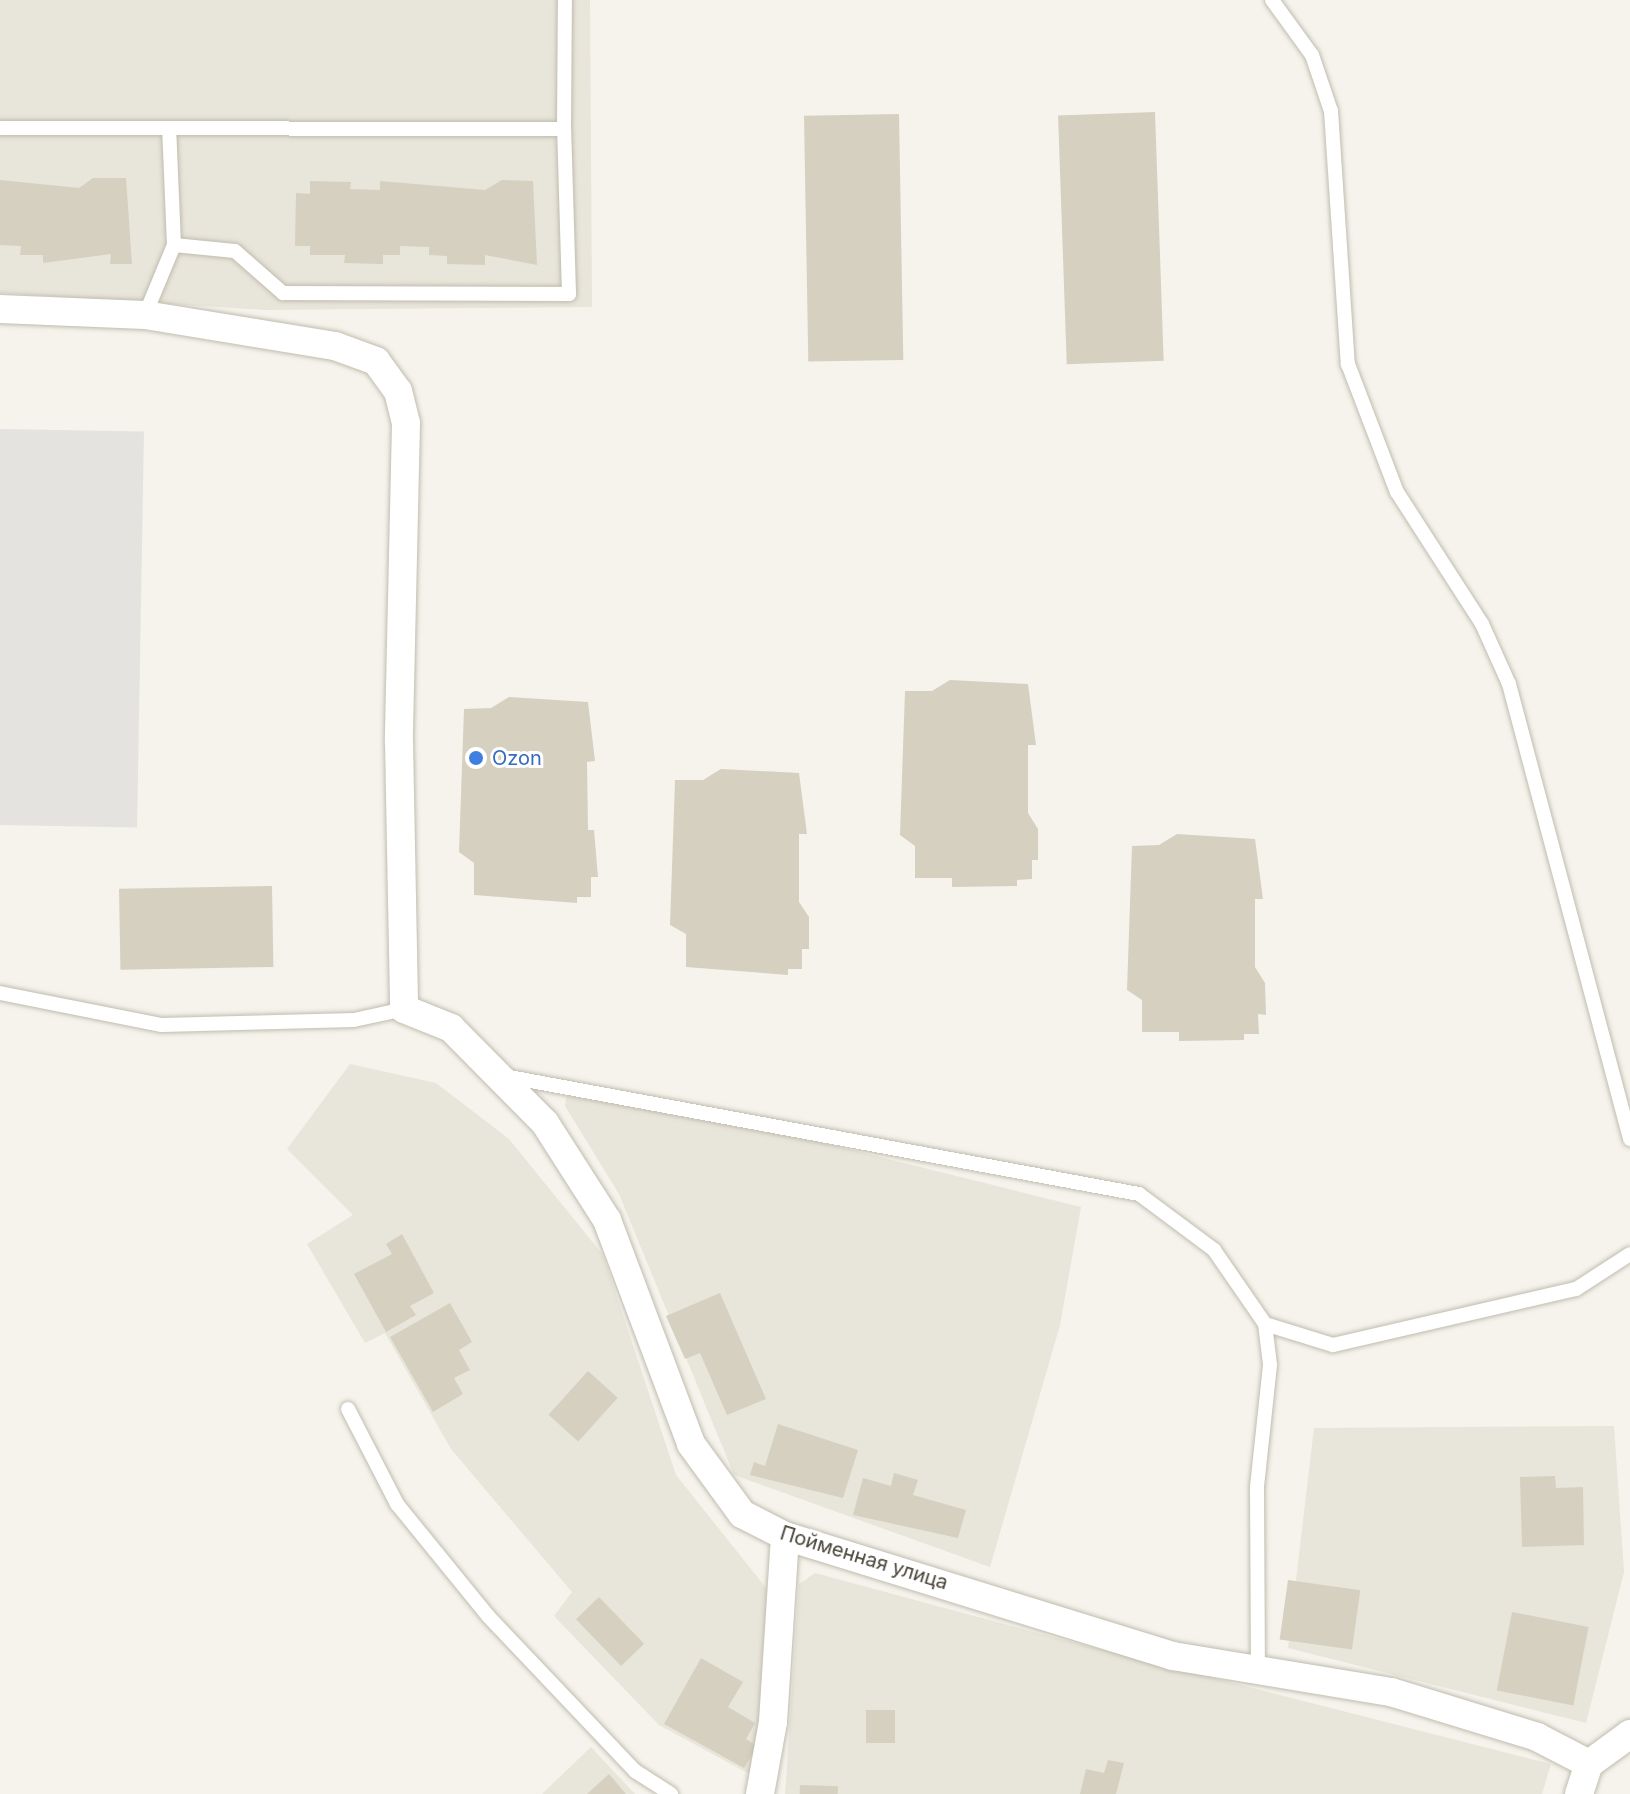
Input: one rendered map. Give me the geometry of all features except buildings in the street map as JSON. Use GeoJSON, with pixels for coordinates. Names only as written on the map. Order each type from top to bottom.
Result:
{"type":"FeatureCollection","features":[{"type":"Feature","properties":{"kind":"street"},"geometry":{"type":"LineString","coordinates":[[0,309],[145,315],[335,346],[376,361],[398,391],[406,423],[399,742],[404,1009]]}},
{"type":"Feature","properties":{"kind":"street","name":"Пойменная улица"},"geometry":{"type":"LineString","coordinates":[[404,1009],[451,1028],[504,1076],[545,1123],[607,1220],[691,1444],[742,1514],[785,1536],[1173,1656],[1258,1665],[1391,1692],[1537,1737],[1589,1764]]}},
{"type":"Feature","properties":{"kind":"street"},"geometry":{"type":"LineString","coordinates":[[760,1794],[773,1722],[785,1536]]}},
{"type":"Feature","properties":{"kind":"street"},"geometry":{"type":"LineString","coordinates":[[1579,1794],[1589,1764],[1630,1734]]}},
{"type":"Feature","properties":{"kind":"lane"},"geometry":{"type":"LineString","coordinates":[[174,245],[235,251],[283,293],[569,294],[564,129],[565,0]]}},
{"type":"Feature","properties":{"kind":"lane"},"geometry":{"type":"LineString","coordinates":[[1272,0],[1312,55],[1331,111],[1348,364],[1397,492],[1482,624],[1509,684],[1630,1139]]}},
{"type":"Feature","properties":{"kind":"lane"},"geometry":{"type":"LineString","coordinates":[[0,128],[564,129]]}},
{"type":"Feature","properties":{"kind":"lane"},"geometry":{"type":"LineString","coordinates":[[145,315],[174,245],[169,128]]}},
{"type":"Feature","properties":{"kind":"lane"},"geometry":{"type":"LineString","coordinates":[[0,993],[162,1025],[354,1020],[404,1009]]}},
{"type":"Feature","properties":{"kind":"lane"},"geometry":{"type":"LineString","coordinates":[[504,1076],[1139,1194],[1214,1250],[1265,1324],[1258,1665]]}},
{"type":"Feature","properties":{"kind":"lane"},"geometry":{"type":"LineString","coordinates":[[1265,1324],[1333,1345],[1576,1289],[1630,1254]]}},
{"type":"Feature","properties":{"kind":"lane"},"geometry":{"type":"LineString","coordinates":[[348,1409],[397,1504],[488,1616],[635,1771],[671,1794]]}},
{"type":"Feature","properties":{"kind":"shaded area"},"geometry":{"type":"Polygon","coordinates":[[[0,0],[590,0],[592,307],[264,310],[0,293],[0,0]]]}},
{"type":"Feature","properties":{"kind":"shaded area"},"geometry":{"type":"Polygon","coordinates":[[[0,429],[144,432],[137,827],[0,825],[0,429]]]}},
{"type":"Feature","properties":{"kind":"shaded area"},"geometry":{"type":"Polygon","coordinates":[[[350,1064],[436,1083],[509,1139],[603,1255],[676,1475],[767,1589],[755,1777],[659,1725],[554,1616],[572,1592],[451,1449],[385,1333],[365,1343],[307,1244],[353,1215],[287,1149],[350,1064]]]}},
{"type":"Feature","properties":{"kind":"shaded area"},"geometry":{"type":"Polygon","coordinates":[[[569,1080],[1081,1207],[1060,1325],[990,1567],[734,1475],[619,1194],[565,1106],[569,1080]]]}},
{"type":"Feature","properties":{"kind":"shaded area"},"geometry":{"type":"Polygon","coordinates":[[[1614,1426],[1624,1572],[1586,1723],[1288,1648],[1314,1428],[1614,1426]]]}},
{"type":"Feature","properties":{"kind":"shaded area"},"geometry":{"type":"Polygon","coordinates":[[[815,1573],[1551,1764],[1542,1794],[785,1794],[799,1584],[815,1573]]]}},
{"type":"Feature","properties":{"kind":"shaded area"},"geometry":{"type":"Polygon","coordinates":[[[591,1747],[635,1794],[542,1794],[591,1747]]]}},
{"type":"Feature","properties":{"kind":"place","name":"Ozon"},"geometry":{"type":"Point","coordinates":[476,758]}}]}
